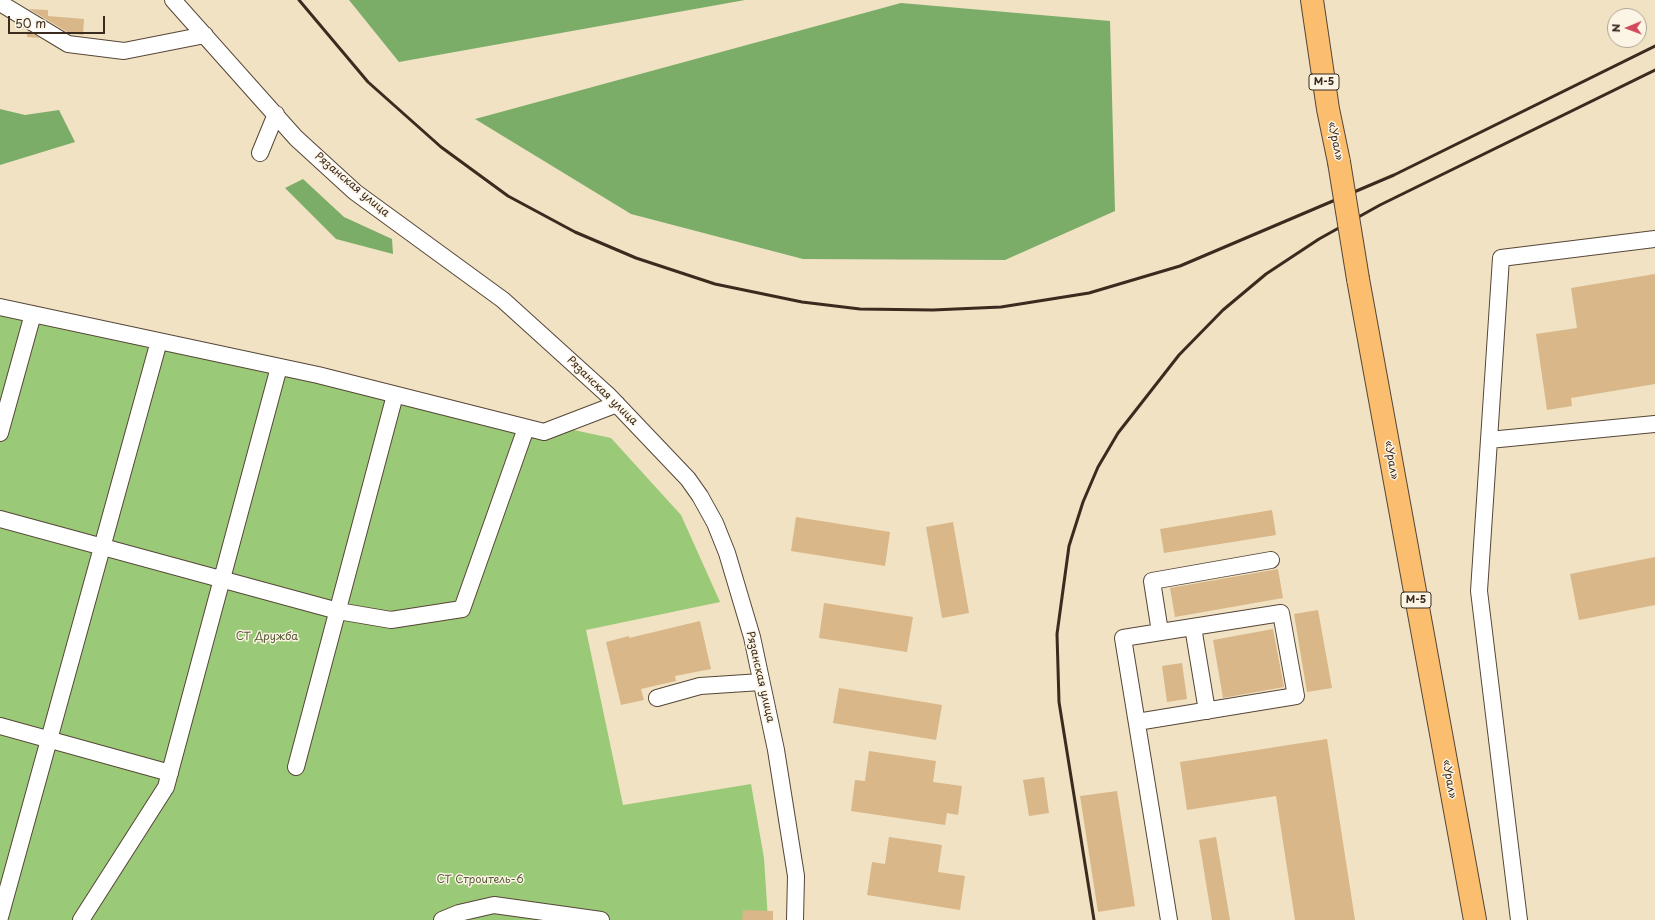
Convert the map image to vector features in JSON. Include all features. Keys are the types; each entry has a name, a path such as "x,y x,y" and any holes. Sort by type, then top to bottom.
{"highway":[{"name":"«Урал»","path":"1312,0 1328,109 1339,162 1358,279 1475,920"}],"street":[{"name":"Рязанская улица","path":"173,0 296,138 356,192 503,300 617,404 688,479 715,523 727,553 752,637 776,750 796,876 795,920"},
{"path":"0,3 68,44 124,51 204,35"},
{"path":"260,153 276,114"},
{"path":"1519,920 1479,591 1501,258 1655,239"},
{"path":"0,307 279,367 395,394 544,432 617,404"},
{"path":"0,433 33,314"},
{"path":"0,917 159,341"},
{"path":"81,920 166,787 279,367"},
{"path":"296,767 395,394"},
{"path":"1489,440 1655,424"},
{"path":"0,519 222,578 338,611 391,620 462,610 526,428"},
{"path":"1160,632 1152,581 1271,560"},
{"path":"1137,722 1296,696 1281,613 1123,638 1169,920"},
{"path":"1193,627 1207,711"},
{"path":"657,698 700,686 761,682"},
{"path":"0,726 49,738 170,772"},
{"path":"442,920 459,913 494,905 601,920"}],"green space":[{"path":"349,0 745,0 399,62"},
{"path":"901,3 1110,21 1115,211 1005,260 803,259 631,214 475,119"},
{"path":"0,109 25,115 59,110 75,142 0,165"},
{"path":"303,179 344,217 392,239 393,254 336,239 285,188"},
{"name":"СТ Дружба","path":"0,307 611,438 681,515 720,602 586,630 623,805 751,784 764,858 768,920 0,920"}],"building":[{"path":"29,9 48,10 48,16 84,19 83,35 69,33"},
{"path":"27,31 40,38 27,37"},
{"path":"1655,274 1655,384 1571,398 1572,406 1547,410 1536,334 1577,328 1571,288"},
{"path":"1272,510 1276,535 1164,553 1160,529"},
{"path":"796,517 890,532 885,566 791,551"},
{"path":"953,522 969,613 942,618 926,527"},
{"path":"1655,557 1655,605 1579,620 1570,574"},
{"path":"1278,569 1283,598 1175,617 1170,588"},
{"path":"824,603 913,617 907,652 819,638"},
{"path":"1318,610 1332,688 1307,692 1294,614"},
{"path":"700,621 711,669 675,676 676,681 641,689 644,700 621,705 606,642"},
{"path":"1273,629 1284,687 1223,698 1213,640"},
{"path":"1182,663 1187,699 1167,702 1162,666"},
{"path":"839,688 942,705 936,740 833,723"},
{"path":"1327,739 1355,920 1295,920 1276,796 1187,810 1180,762"},
{"path":"869,751 936,761 933,782 962,786 958,815 947,813 945,825 851,811 855,780 865,781"},
{"path":"1044,777 1049,813 1029,816 1023,780"},
{"path":"1117,791 1135,906 1098,912 1080,796"},
{"path":"889,837 942,845 938,872 965,876 960,910 867,895 872,862 885,864"},
{"path":"1216,837 1230,920 1212,920 1199,840"},
{"path":"743,910 773,911 773,920 742,920"}],"railway":[{"path":"299,0 368,82 441,147 508,196 575,232 636,258 715,284 802,302 860,309 933,310 1001,307 1089,293 1180,266 1394,175 1655,46"},
{"path":"1094,920 1059,702 1057,634 1069,546 1083,502 1098,467 1118,433 1179,355 1223,310 1266,274 1319,239 1380,205 1655,70"}],"park label":[{"name":"СТ Строитель-6","path":"480,880"}]}
